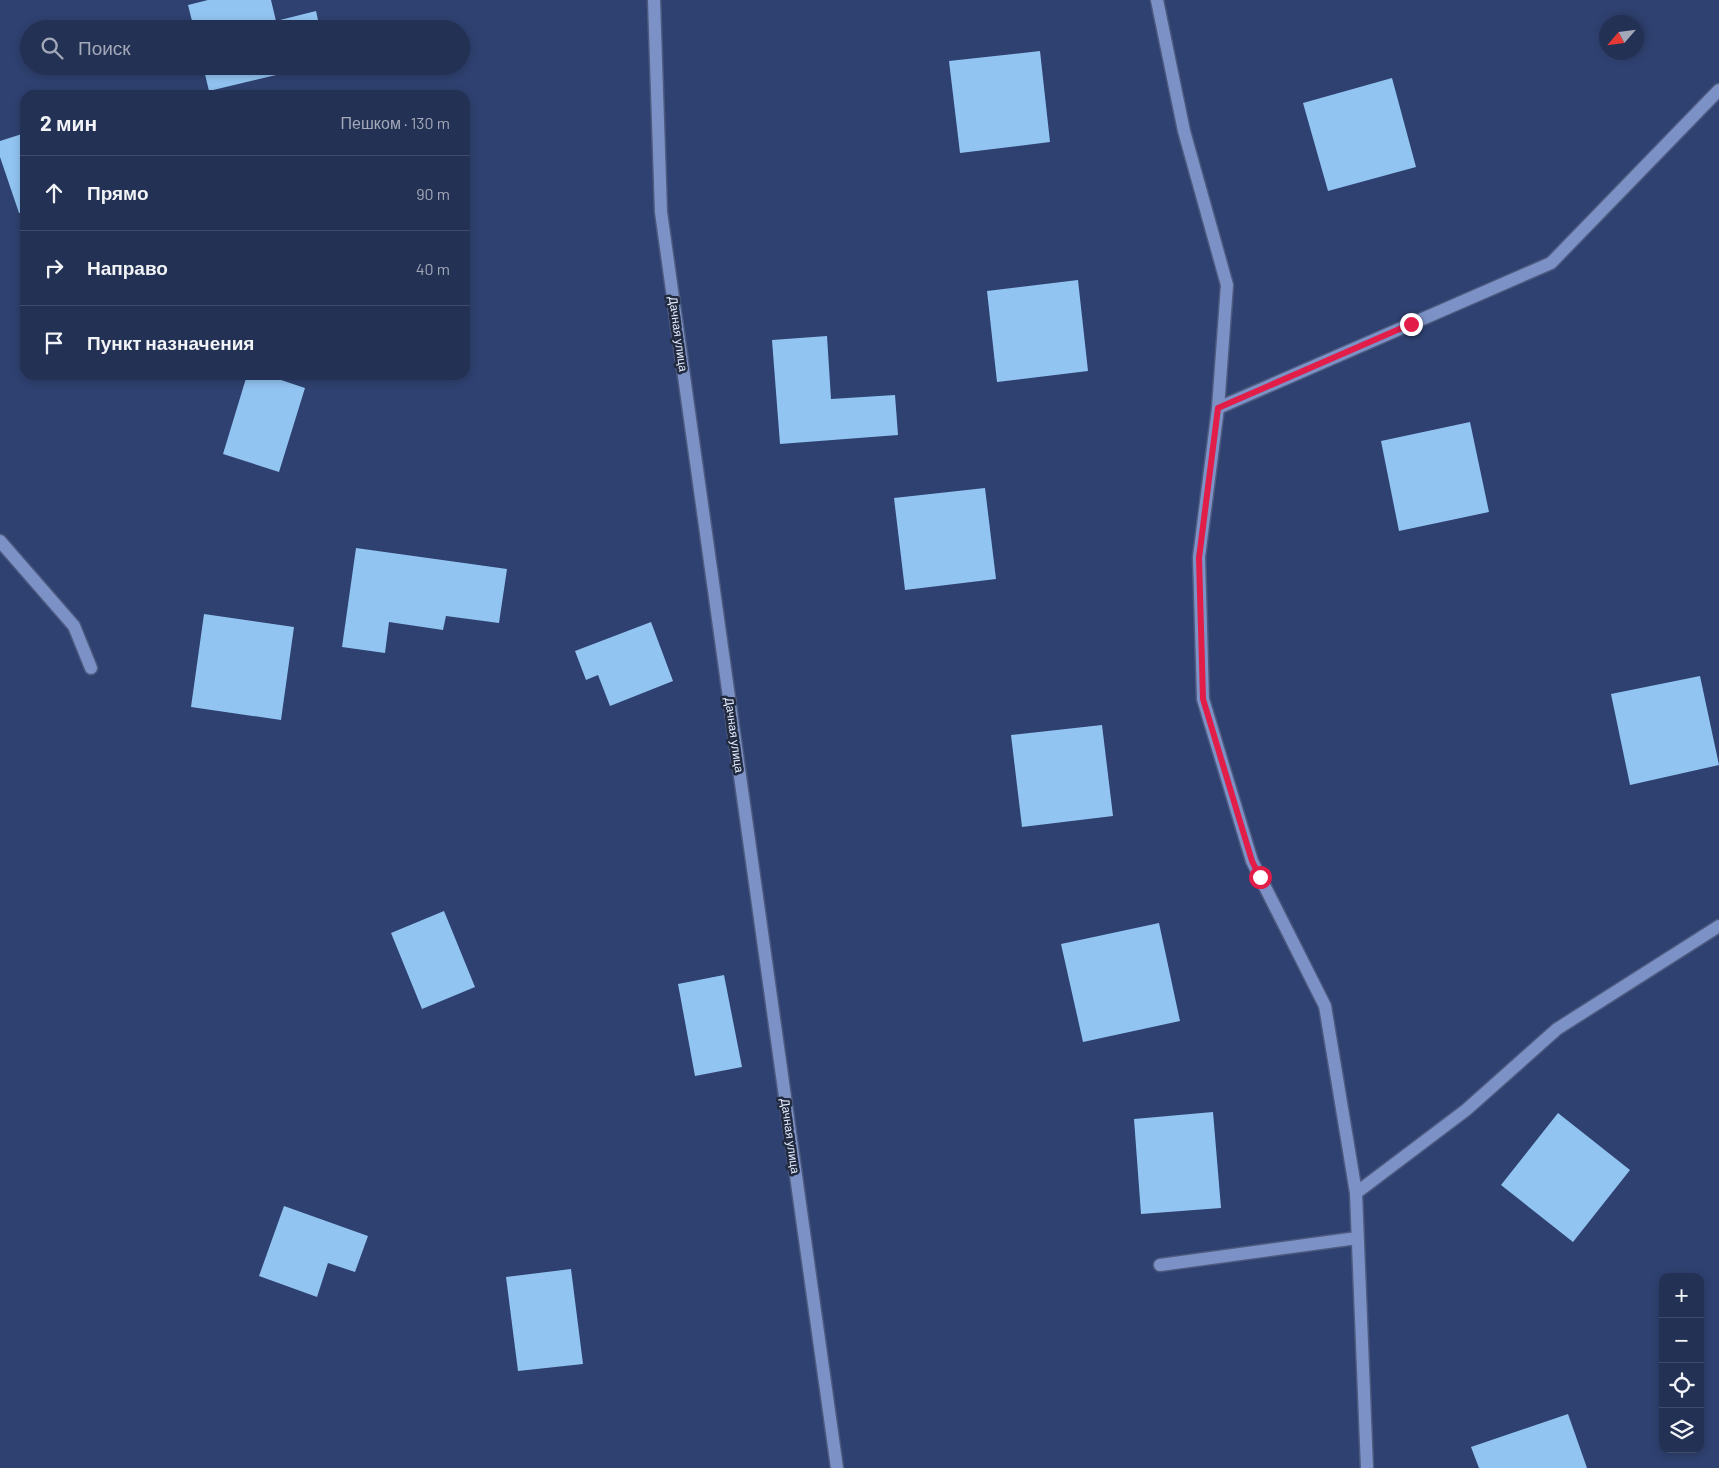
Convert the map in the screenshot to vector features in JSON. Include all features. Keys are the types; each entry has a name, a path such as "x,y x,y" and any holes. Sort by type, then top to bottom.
{"street":[{"name":"Дачная улица","path":"654,0 661,212 837,1468"},
{"path":"1157,0 1184,131 1227,285 1218,408 1199,558 1203,699 1252,861 1325,1006 1356,1193 1367,1468"},
{"path":"1218,408 1551,264 1719,90"},
{"path":"0,541 74,626 91,668"},
{"path":"1356,1193 1466,1110 1557,1029 1719,926"},
{"path":"1160,1265 1357,1238"}],"building":[{"path":"208,0 271,0 276,20 192,20 188,5"},
{"path":"316,11 318,20 280,20"},
{"path":"1040,51 1050,142 960,153 949,61"},
{"path":"205,75 276,75 213,90 209,90"},
{"path":"1392,78 1416,167 1328,191 1303,103"},
{"path":"20,135 19,213 0,157 0,141"},
{"path":"1078,280 1088,371 997,382 987,291"},
{"path":"827,336 831,399 895,395 898,435 780,444 772,340"},
{"path":"245,380 281,380 305,388 279,472 223,454"},
{"path":"1470,422 1489,512 1399,531 1381,441"},
{"path":"985,488 996,579 905,590 894,498"},
{"path":"356,548 507,569 499,623 446,616 443,630 389,622 385,653 342,647"},
{"path":"204,614 294,627 281,720 191,707"},
{"path":"651,622 673,681 610,706 598,675 586,680 575,651"},
{"path":"1700,676 1719,765 1630,785 1611,694"},
{"path":"1102,725 1113,816 1022,827 1011,735"},
{"path":"444,911 475,987 422,1009 391,933"},
{"path":"1159,923 1180,1021 1083,1042 1061,944"},
{"path":"724,975 742,1067 695,1076 678,984"},
{"path":"1213,1112 1221,1208 1141,1214 1134,1119"},
{"path":"1558,1113 1630,1170 1573,1242 1501,1185"},
{"path":"284,1206 368,1236 355,1272 328,1263 317,1297 259,1276"},
{"path":"571,1269 583,1364 518,1371 506,1277"},
{"path":"1568,1414 1587,1468 1479,1468 1471,1447"}],"route":[{"path":"1260,877 1252,861 1203,699 1199,558 1218,408 1411,324"}]}
